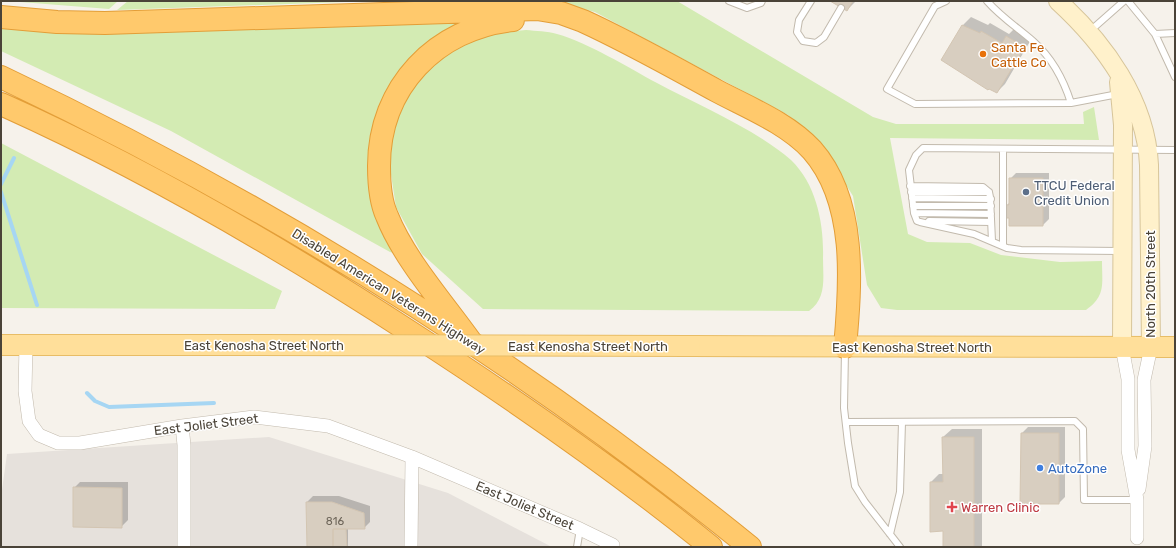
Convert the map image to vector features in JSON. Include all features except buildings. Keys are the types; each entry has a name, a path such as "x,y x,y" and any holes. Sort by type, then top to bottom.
{"highway":[{"path":"1,17 57,22 113,23 537,9 561,13 583,21 777,123 811,149 831,179 844,211 848,255 848,314 845,347"},
{"path":"471,342 394,234 386,215 381,195 379,176 380,146 385,122 394,99 411,73 427,56 447,42 469,30 502,21 524,19 554,22 593,36 784,140 805,159 826,194 833,211 838,247 836,314 845,347"},
{"name":"Disabled American Veterans Highway","path":"1,77 72,111 180,167 261,212 381,283 471,342 624,448 750,547"},
{"name":"Disabled American Veterans Highway","path":"2,105 150,178 342,288 532,413 599,461 711,547"}],"main road":[{"name":"East Kenosha Street North","path":"1,344 1175,347"}],"street":[{"name":"North 20th Street","path":"1058,1 1089,32 1103,49 1118,73 1137,110 1144,129 1148,150 1151,347 1144,380 1145,446 1137,500 1137,538"},
{"name":"North 20th Street","path":"1118,73 1123,125 1122,347 1128,379 1128,450 1137,500"},
{"name":"East Joliet Street","path":"26,345 26,408 29,421 39,435 58,444 80,443 254,416 328,426 412,457 580,528 613,545"},
{"path":"182,426 184,445 184,547"},
{"path":"411,547 412,457"}],"lane":[{"path":"729,1 747,8 761,3 762,1"},
{"path":"811,1 799,20 797,32 803,41 816,43 824,37 841,8"},
{"path":"946,1 935,6 887,89 915,104 1071,103 1120,94"},
{"path":"987,1 1010,24 1035,43 1055,68 1065,84 1071,103"},
{"path":"1089,32 1124,1"},
{"path":"1128,1 1155,34 1175,77"},
{"path":"1155,34 1175,33"},
{"path":"917,221 914,213 911,192 910,167 920,149 1175,150"},
{"path":"1003,149 1003,246"},
{"path":"911,192 980,186 989,192 991,203 992,241"},
{"path":"911,192 991,203"},
{"path":"913,206 991,203"},
{"path":"914,213 991,214"},
{"path":"917,221 974,234 1003,246 1021,250 1123,251"},
{"path":"917,221 991,222"},
{"path":"845,347 844,408 855,486 900,547"},
{"path":"846,422 1075,421 1083,429 1084,500 1137,500"},
{"path":"890,534 900,492 902,422"},
{"path":"577,547 580,528"}],"shaded area":[{"path":"269,437 448,493 552,547 1,547 1,497 7,454"}],"green space":[{"path":"8,1 118,1 109,9"},
{"path":"128,1 372,1 117,10"},
{"path":"549,1 677,1 873,117 896,124 1084,124 1083,112 1094,107 1099,140 890,138 908,234 927,242 970,243 1001,255 1060,262 1102,261 1102,289 1097,300 1086,310 897,310 881,308 867,285 853,196 823,148 788,115 595,12"},
{"path":"467,21 389,93 373,126 369,156 397,254 390,252 171,131 1,51 1,22"},
{"path":"526,30 557,34 595,49 657,83 727,118 761,138 791,160 800,170 813,193 820,219 823,245 823,287 819,300 815,306 809,311 483,309 422,254 396,207 388,155 400,109 414,81 447,54 484,34"},
{"path":"1,143 282,291 275,309 1,308"}],"waterway":[{"path":"1,184 14,158"},
{"path":"1,192 37,305"},
{"path":"87,393 95,401 109,407 214,403"}],"place":[{"name":"Santa Fe Cattle Co","path":"983,54"},
{"name":"TTCU Federal Credit Union","path":"1026,192"},
{"name":"AutoZone","path":"1040,468"},
{"name":"Warren Clinic","path":"952,507"}]}
